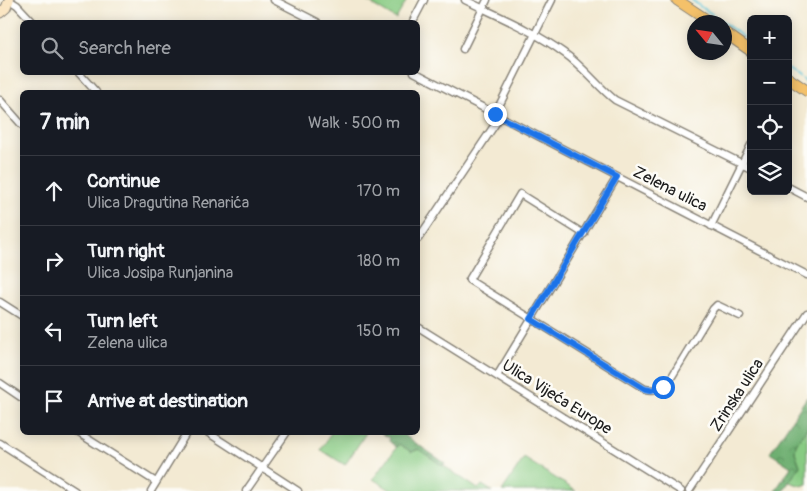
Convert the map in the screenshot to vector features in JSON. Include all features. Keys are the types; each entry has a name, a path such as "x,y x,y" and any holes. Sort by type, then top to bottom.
{"main road":[{"path":"0,13 6,8 9,0"},
{"path":"677,0 700,15"},
{"path":"732,38 747,48"},
{"path":"792,82 807,91"}],"street":[{"path":"9,0 17,5 31,20"},
{"path":"274,0 313,20"},
{"path":"414,20 424,0"},
{"path":"465,0 535,34 566,53 599,87 616,100 747,166"},
{"path":"463,49 487,0"},
{"path":"420,237 498,115 552,0"},
{"path":"81,75 94,90"},
{"name":"Zelena ulica","path":"420,75 807,275"},
{"path":"0,100 20,124"},
{"path":"711,226 749,150"},
{"path":"497,376 617,177"},
{"path":"792,189 807,197"},
{"path":"584,234 520,194 469,280 645,389 651,390 658,389 668,383 712,309 717,305 722,306 740,316"},
{"path":"0,302 20,315"},
{"name":"Zrinska ulica","path":"690,491 807,313"},
{"name":"Ulica Vijeća Europe","path":"420,328 681,491"},
{"path":"0,383 20,397"},
{"path":"83,435 156,482"},
{"path":"151,491 186,435"},
{"path":"212,435 298,491"},
{"path":"246,491 285,435"},
{"path":"0,443 75,491"}],"green space":[{"path":"365,0 407,0 396,19"},
{"path":"807,397 807,428 796,444 795,452 800,466 783,491 775,491 791,467 770,453"},
{"path":"807,428 807,484 802,486 789,482 800,466 795,452 796,444"},
{"path":"330,435 365,435 345,465 321,450"},
{"path":"385,435 404,435 445,463 443,466 418,449 412,452 399,444 396,447 389,441 390,438"},
{"path":"399,444 412,452 419,449 478,489 482,485 492,491 392,491 373,479"},
{"path":"524,458 576,491 502,491"}],"waterway":[{"path":"692,0 701,7"},
{"path":"703,8 712,14"},
{"path":"734,30 743,37"},
{"path":"796,74 800,77"},
{"path":"803,79 807,82"}],"route":[{"path":"495,114 617,177 531,319 645,389 651,390 663,387"}]}
